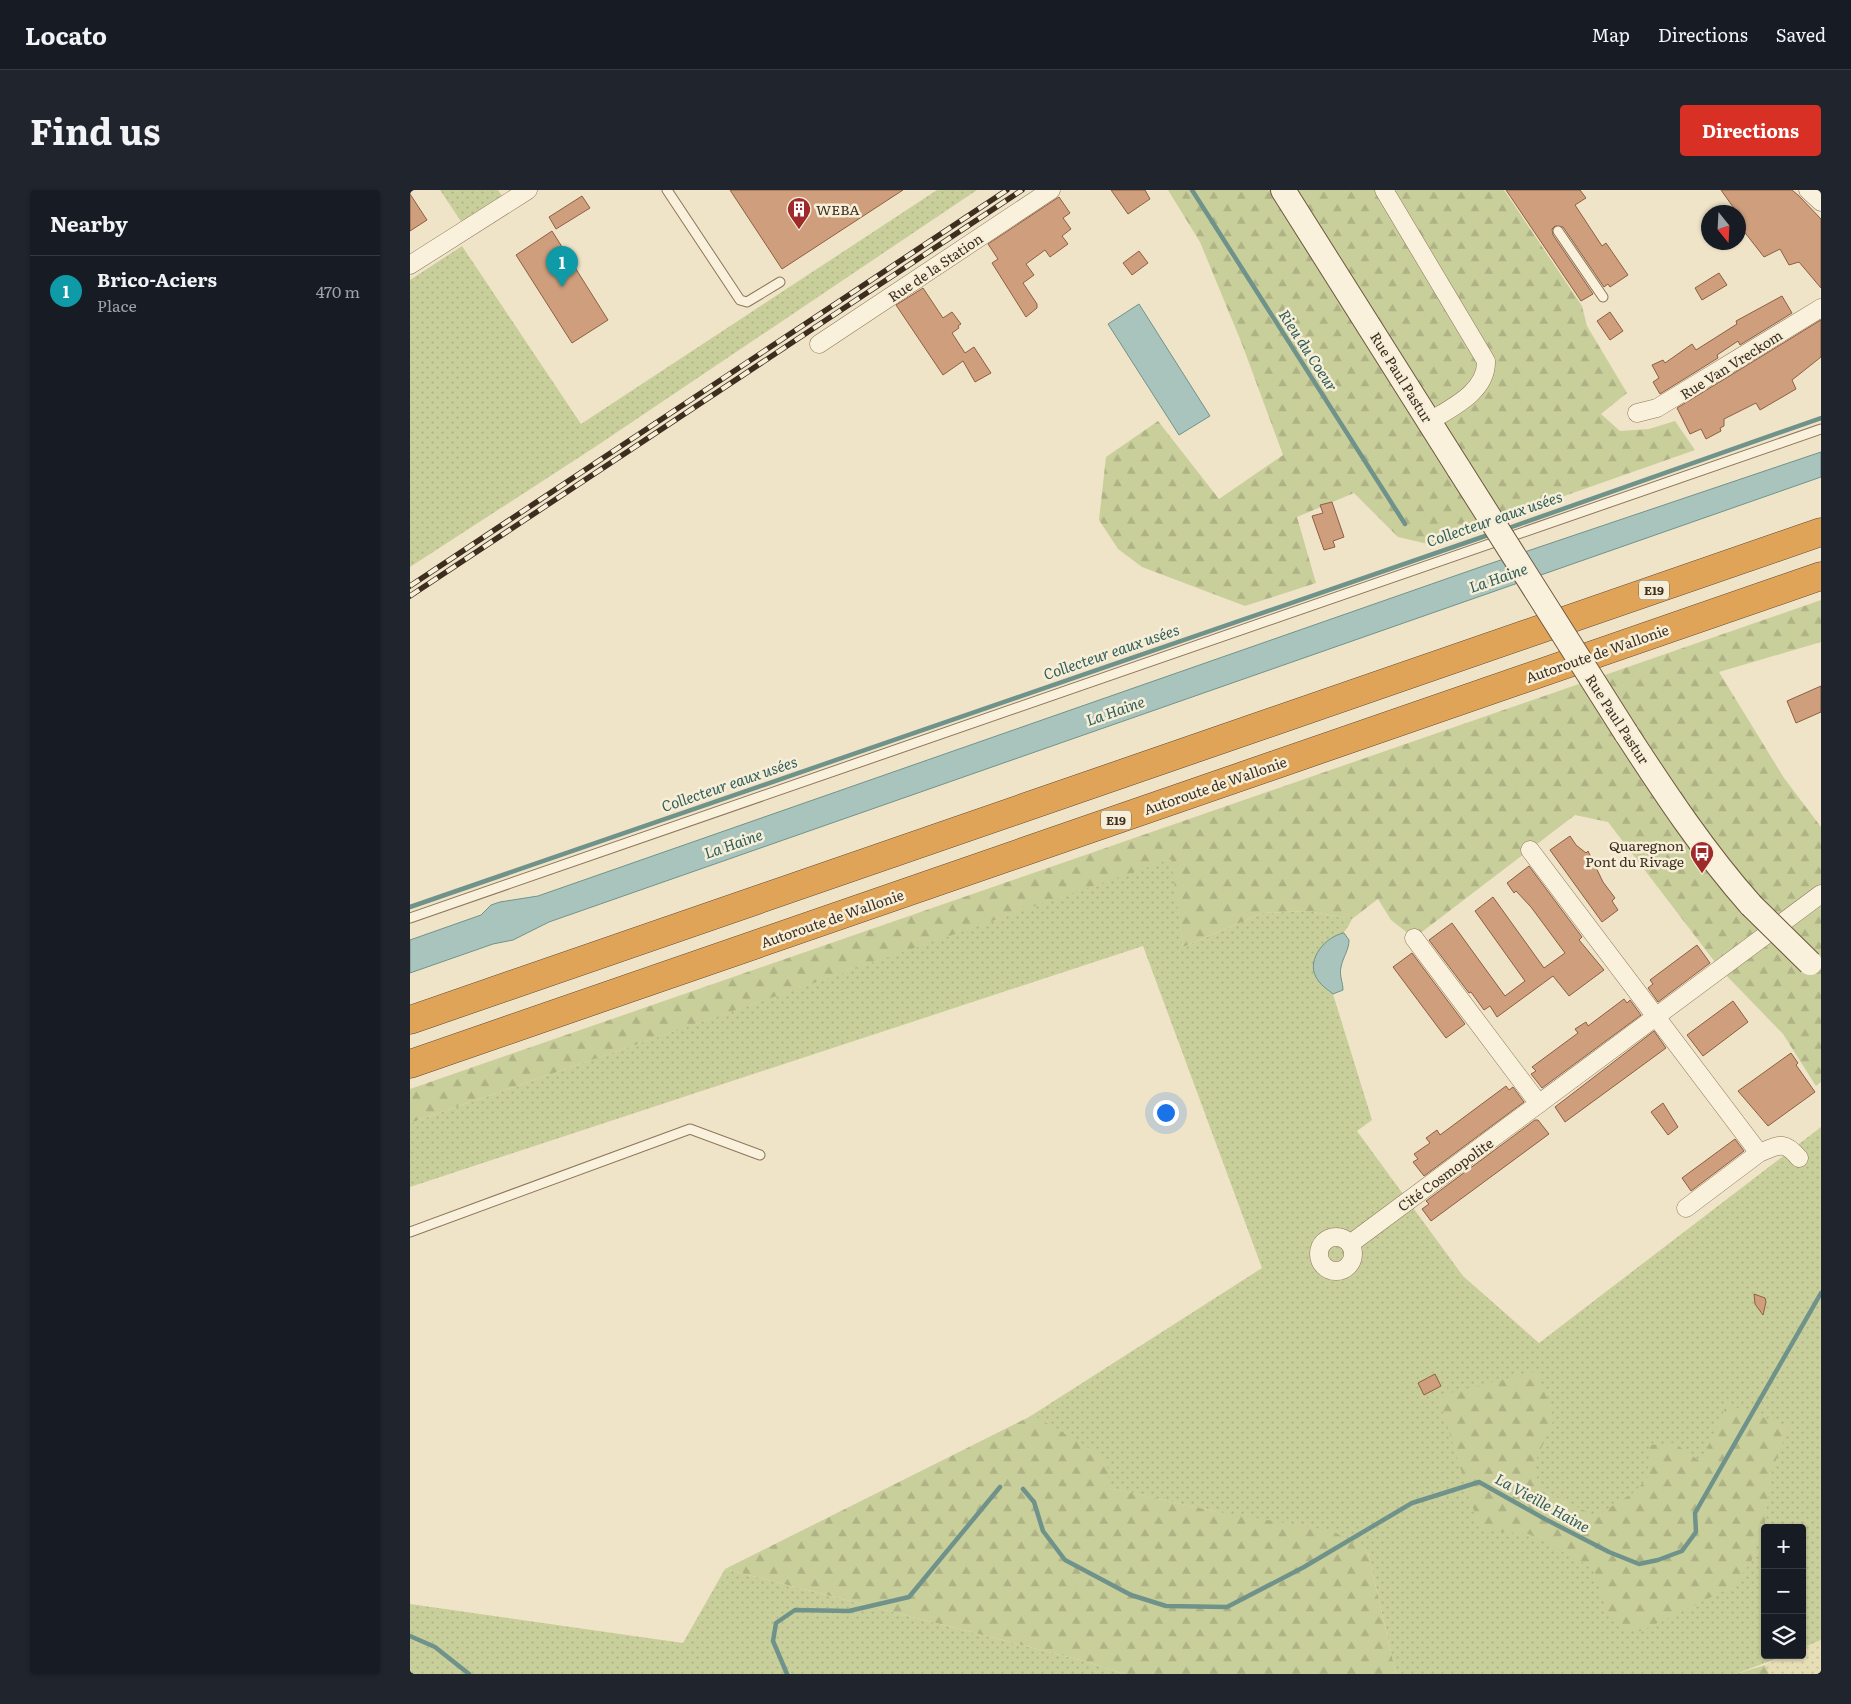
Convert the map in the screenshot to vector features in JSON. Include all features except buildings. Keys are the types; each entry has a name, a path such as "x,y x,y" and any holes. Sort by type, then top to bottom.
{"highway":[{"name":"E19","path":"410,1020 1821,532"},
{"name":"Autoroute de Wallonie","path":"410,1064 1821,576"}],"main road":[{"name":"Rue Paul Pastur","path":"1283,190 1626,733 1695,836 1721,872 1751,905 1816,968"}],"street":[{"path":"410,265 528,190"},
{"name":"Rue de la Station","path":"819,344 1051,190"},
{"path":"1384,190 1486,361 1486,370 1482,381 1463,400 1430,421"},
{"path":"1808,190 1821,202"},
{"name":"Rue Van Vreckom","path":"1637,413 1657,408 1821,308"},
{"path":"1530,850 1759,1153"},
{"name":"Cité Cosmopolite","path":"1350,1244 1821,894"},
{"path":"1414,938 1539,1104"},
{"path":"1686,1208 1759,1153 1783,1145 1790,1148 1799,1158"}],"lane":[{"path":"667,190 740,300 747,302 780,282"},
{"path":"1558,232 1603,297"},
{"path":"410,918 1821,429"},
{"path":"410,1232 690,1129 760,1155"}],"shaded area":[{"path":"1821,1640 1821,1674 1769,1674 1765,1665 1778,1659 1806,1659 1806,1646"}],"green space":[{"path":"440,190 498,190 503,197 462,223"},
{"path":"937,190 977,190 595,447 410,567 410,280 462,246 581,424"},
{"path":"1168,190 1504,190 1582,306 1587,326 1627,393 1601,414 1620,431 1649,429 1675,421 1695,450 1428,544 1398,537 1354,493 1297,517 1316,583 1245,606 1142,567 1118,549 1099,520 1106,457 1158,421 1219,499 1283,455 1242,344 1200,242"},
{"path":"1821,600 1821,642 1719,672 1784,778 1821,827 1821,1082 1816,1086 1783,1034 1721,970 1608,822 1575,815 1414,938 1391,920 1378,899 1352,919 1307,911 1263,913 1183,947 1171,859 410,1123 410,1089"},
{"path":"1172,858 1183,947 1263,913 1307,911 1352,919 1344,932 1332,939 1324,948 1319,955 1315,968 1316,975 1320,981 1333,994 1372,1120 1357,1131 1463,1276 1539,1343 1821,1127 1821,1640 1806,1646 1806,1524 1761,1524 1761,1659 1775,1659 1736,1674 1396,1674 1368,1553 1213,1511 1108,1488 1029,1417 1262,1268 1143,946 410,1187 410,1123"},
{"path":"1537,1371 1554,1419 1534,1465 1540,1490 1596,1516 1633,1493 1647,1479 1650,1445 1674,1443 1701,1462 1727,1404 1789,1427 1772,1470 1765,1523 1761,1524 1761,1534 1751,1562 1734,1586 1641,1631 1625,1630 1609,1617 1593,1568 1529,1534 1480,1530 1438,1396"},
{"path":"1033,1415 1107,1459 1109,1488 1213,1511 1333,1531 1368,1553 1396,1674 1124,1674 1084,1661 725,1569"},
{"path":"725,1569 1084,1661 1124,1674 410,1674 410,1604 683,1643"},
{"path":"1765,1665 1769,1674 1736,1674"}],"water":[{"path":"1139,304 1210,416 1179,435 1108,324"},
{"name":"La Haine","path":"1821,452 1821,477 549,922 513,940 493,944 410,973 410,940 481,915 491,905 538,896 1486,565"},
{"path":"1344,933 1349,940 1341,970 1343,990 1333,994 1316,977 1314,963 1319,949 1325,943"}],"waterway":[{"name":"Rieu du Coeur","path":"1192,190 1405,524"},
{"name":"Collecteur eaux usées","path":"1506,529 1821,418"},
{"name":"Collecteur eaux usées","path":"410,907 1491,534"},
{"name":"La Vieille Haine","path":"1023,1489 1034,1502 1043,1531 1065,1560 1131,1595 1166,1606 1227,1607 1304,1567 1412,1503 1479,1482 1609,1552 1639,1564 1658,1560 1682,1551 1696,1532 1695,1513 1821,1293"},
{"path":"787,1674 773,1641 776,1623 795,1610 849,1611 909,1597 1000,1487"},
{"path":"410,1636 435,1647 469,1674"}],"railway":[{"path":"410,586 1007,190"},
{"path":"410,596 1022,190"}],"place":[{"name":"WEBA","path":"799,230"},
{"name":"Brico-Aciers","path":"562,287"},
{"name":"Quaregnon Pont du Rivage","path":"1702,874"}]}
